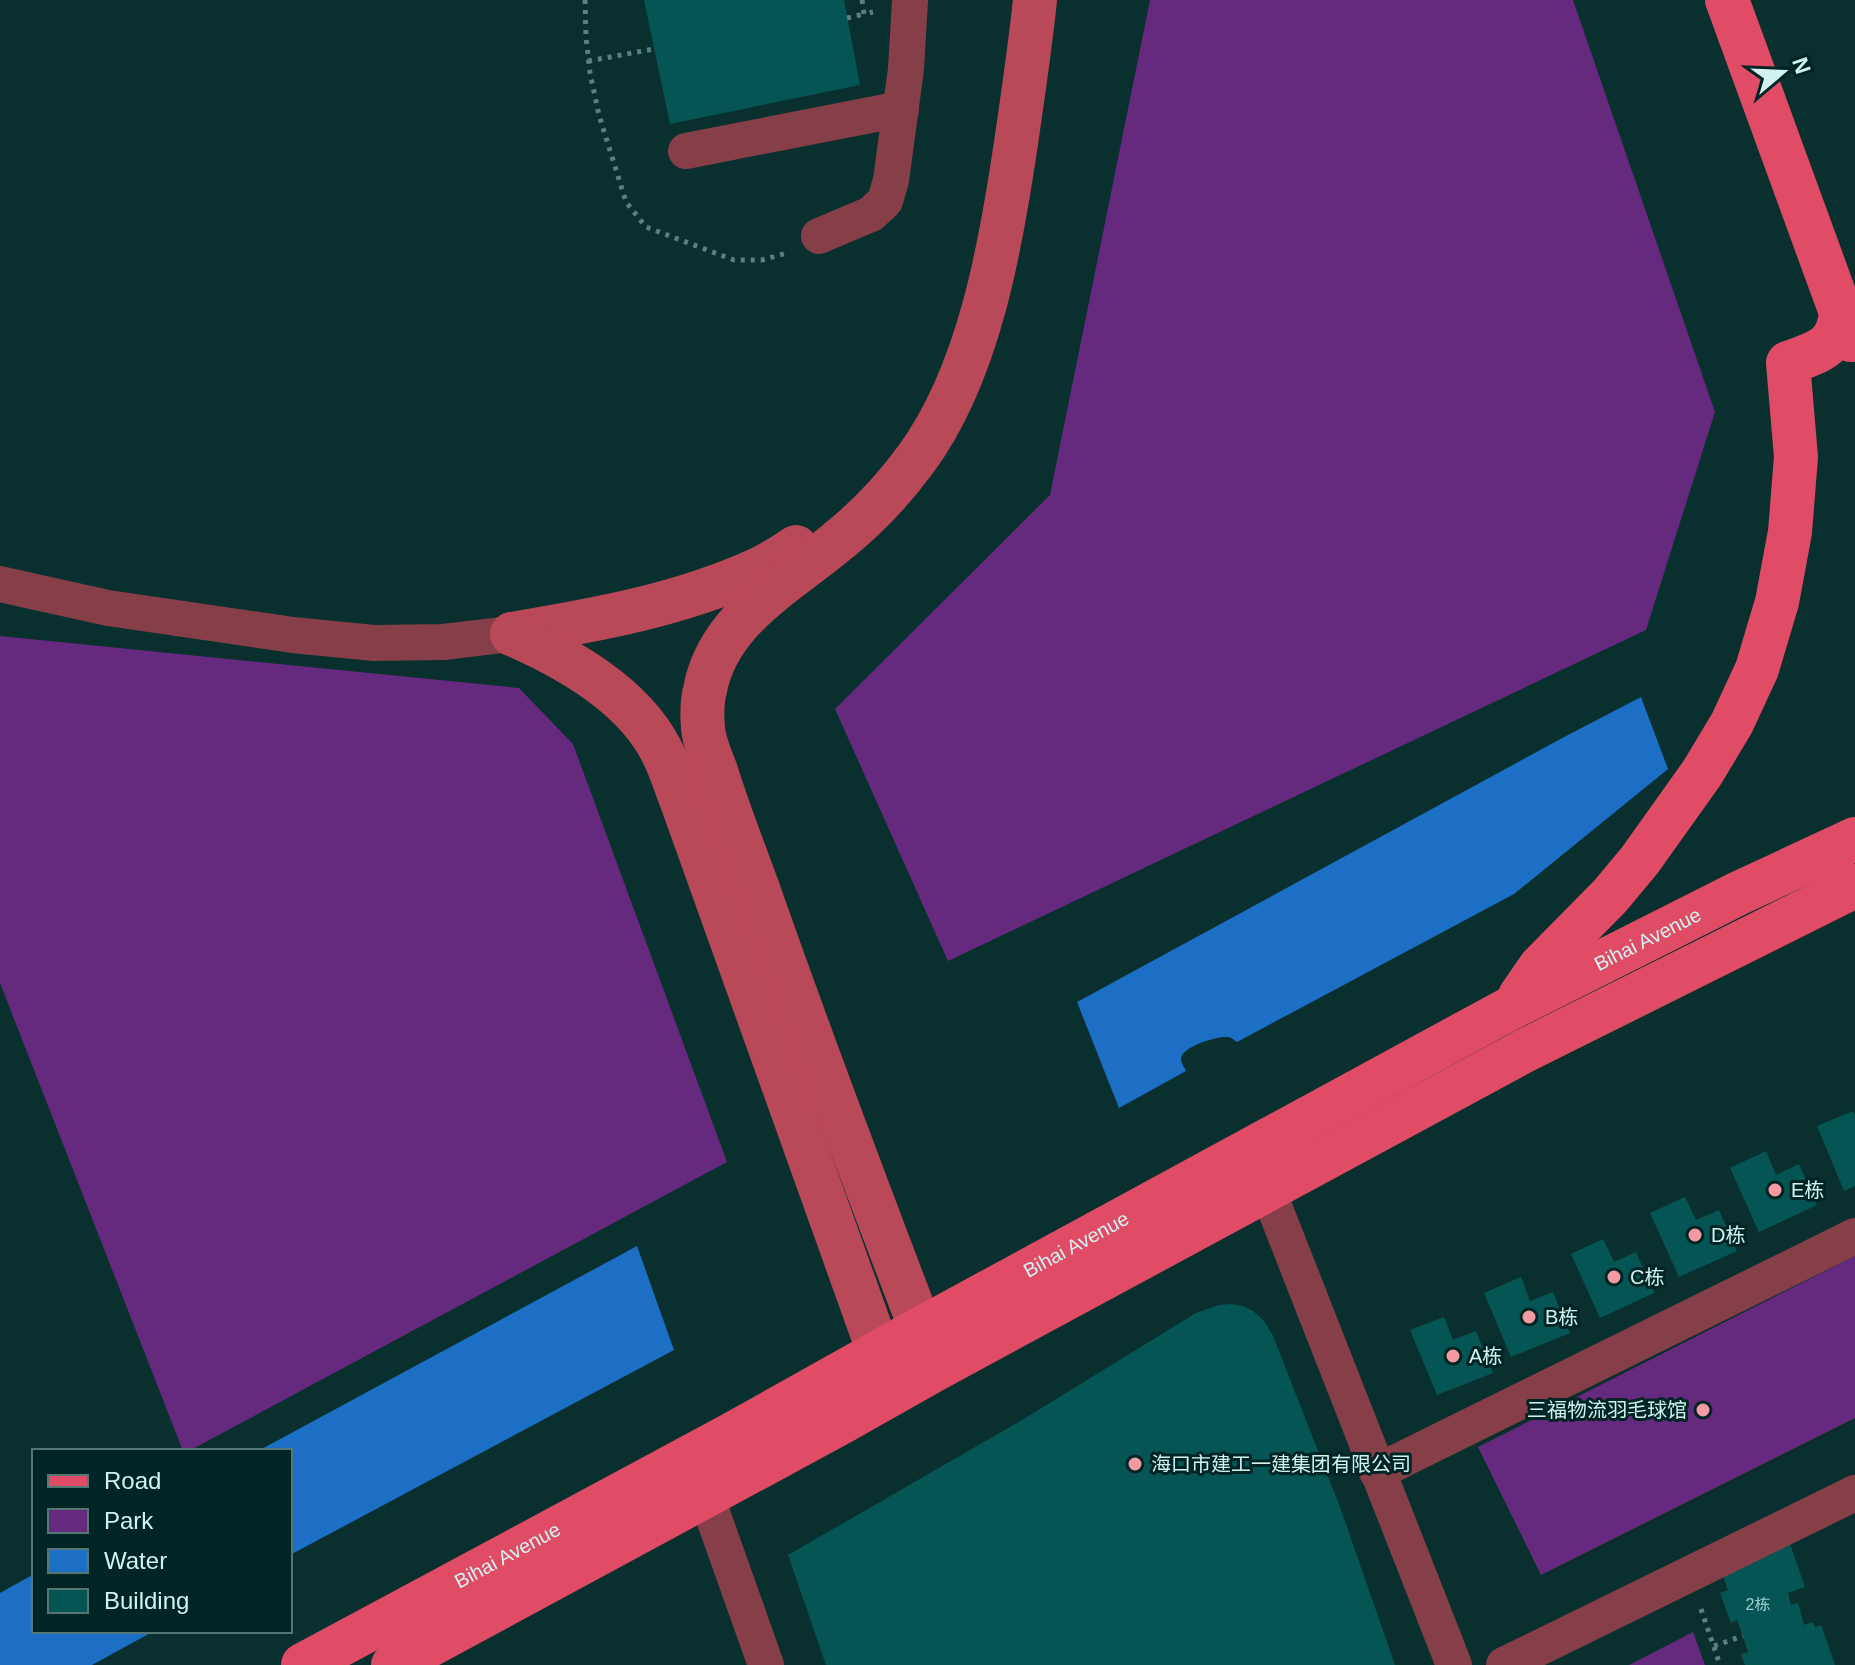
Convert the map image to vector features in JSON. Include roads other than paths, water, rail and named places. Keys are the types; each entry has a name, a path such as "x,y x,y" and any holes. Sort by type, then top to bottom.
{"main road":[{"path":"1727,0 1848,331"},
{"path":"1511,1009 1540,967 1610,896 1640,860 1702,773 1732,723 1757,669 1777,602 1790,532 1796,457 1788,363 1815,353 1831,342 1840,326 1848,331"},
{"name":"Bihai Avenue","path":"393,1665 893,1393 928,1349 1511,1009 1739,893 1855,839"},
{"name":"Bihai Avenue","path":"303,1665 879,1352 928,1349 1268,1191 1524,1051 1855,886"}],"street":[{"path":"819,236 871,214 885,201 891,180 906,69 910,0"},
{"path":"0,584 108,608 293,635 374,643 443,642 604,618 674,601 761,568 798,546 841,511 883,467 928,394 951,349 970,288 988,209 1015,0"},
{"path":"928,1349 828,1087 729,811 703,731 704,691 713,662 741,619 839,541 883,500 918,456 947,407 989,290 1003,224 1035,0"},
{"path":"686,151 901,109"},
{"path":"512,634 573,664 605,688 643,723 661,749 893,1393"},
{"path":"1268,1191 1454,1665"},
{"path":"1377,1472 1855,1236"},
{"path":"1504,1665 1855,1493"},
{"path":"706,1496 766,1665"}],"water":[{"path":"1641,697 1668,769 1514,894 1237,1042 1220,1037 1186,1050 1181,1059 1186,1071 1119,1108 1077,1002"},
{"path":"637,1246 674,1350 292,1554 292,1449 262,1449"},
{"path":"32,1575 32,1633 150,1633 92,1665 0,1665 0,1593"}],"place":[{"name":"E栋","path":"1775,1190"},
{"name":"D栋","path":"1695,1235"},
{"name":"C栋","path":"1614,1277"},
{"name":"B栋","path":"1529,1317"},
{"name":"A栋","path":"1453,1356"},
{"name":"三福物流羽毛球馆","path":"1703,1410"},
{"name":"海口市建工一建集团有限公司","path":"1135,1464"}]}
